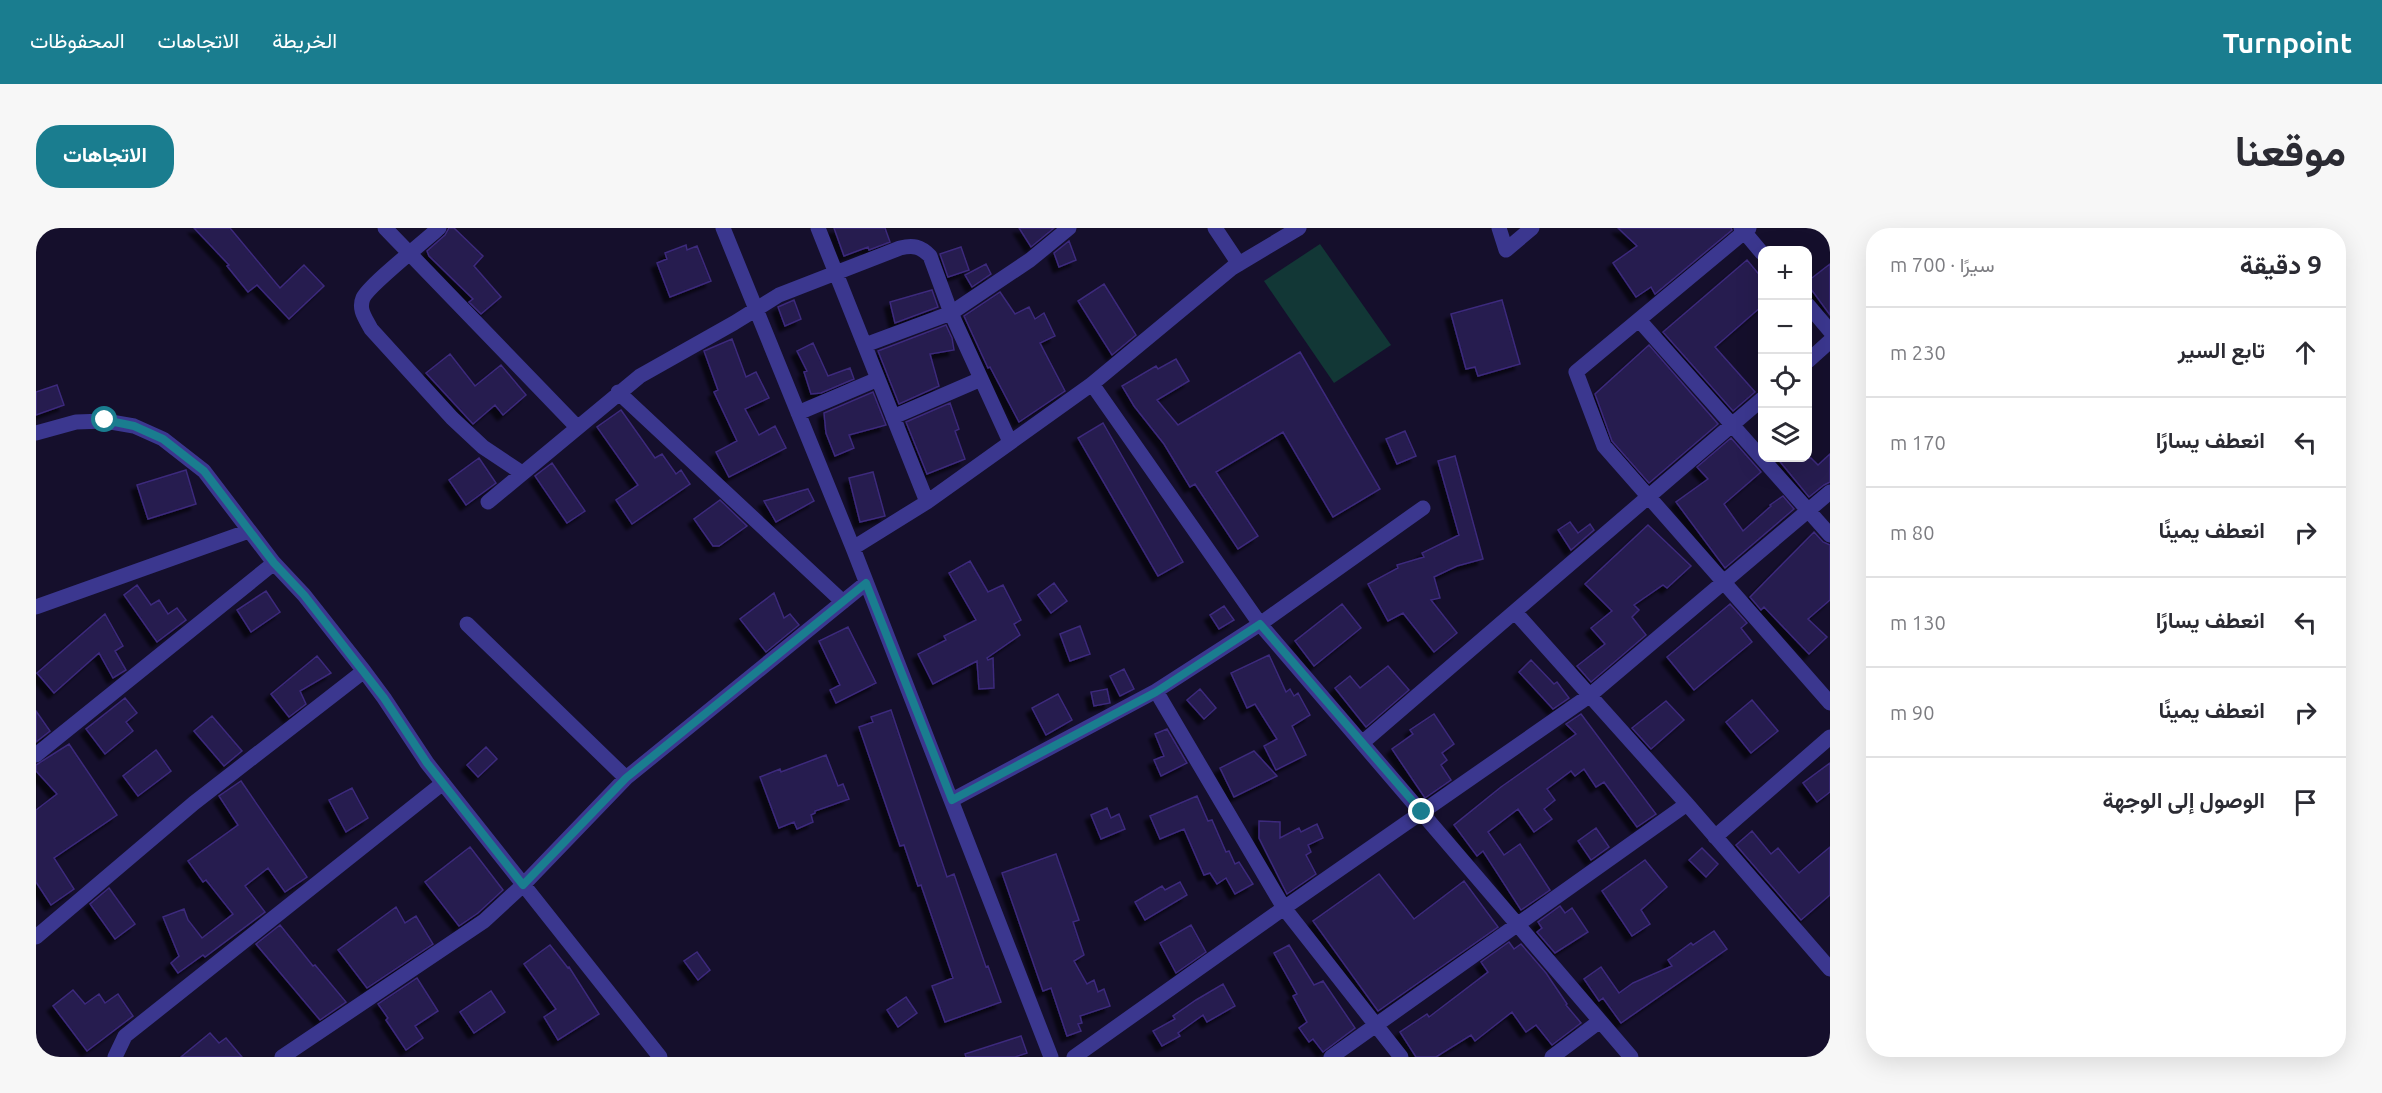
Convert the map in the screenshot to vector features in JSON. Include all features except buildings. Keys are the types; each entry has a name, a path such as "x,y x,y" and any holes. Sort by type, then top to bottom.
{"street":[{"path":"385,228 577,427"},
{"path":"439,228 363,298 362,312 371,329 453,418 483,447 522,473"},
{"path":"723,228 866,583 1052,1057"},
{"path":"818,228 927,502"},
{"path":"865,345 951,313 1030,260 1069,228"},
{"path":"1215,228 1239,264"},
{"path":"852,548 927,502 1092,384 1239,264 1299,228"},
{"path":"1499,228 1506,250 1532,228"},
{"path":"1758,247 1745,229 1576,372 1604,446 1830,703"},
{"path":"488,502 640,376 779,295 900,248 913,246 923,249 930,256 951,313 1010,442"},
{"path":"1812,310 1830,331"},
{"path":"1639,320 1830,535"},
{"path":"1812,357 1830,341"},
{"path":"798,413 878,378"},
{"path":"893,417 981,379"},
{"path":"1092,384 1260,624 1631,1057"},
{"path":"618,392 843,602"},
{"path":"1362,743 1758,403"},
{"path":"36,433 76,422 105,420 134,426 163,439 204,471 274,563 304,595 364,671 427,763 660,1057"},
{"path":"1074,1057 1589,696 1722,581 1830,492"},
{"path":"952,800 1156,692 1260,624 1423,508"},
{"path":"36,608 249,531"},
{"path":"36,755 274,563"},
{"path":"282,1057 484,921 523,885 626,778 866,583"},
{"path":"1515,612 1687,804 1830,969"},
{"path":"467,624 626,778"},
{"path":"36,937 194,803 364,671"},
{"path":"1156,692 1284,908 1401,1057"},
{"path":"1715,837 1830,737"},
{"path":"115,1057 124,1036 443,783"},
{"path":"1331,1057 1687,804"},
{"path":"1552,1057 1600,1021"}],"green space":[{"path":"1320,244 1391,345 1334,383 1264,281"}],"route":[{"path":"105,420 134,426 163,439 204,471 274,563 304,595 384,698 427,763 523,885 626,778 866,583 952,800 1156,692 1260,624 1422,812"}]}
